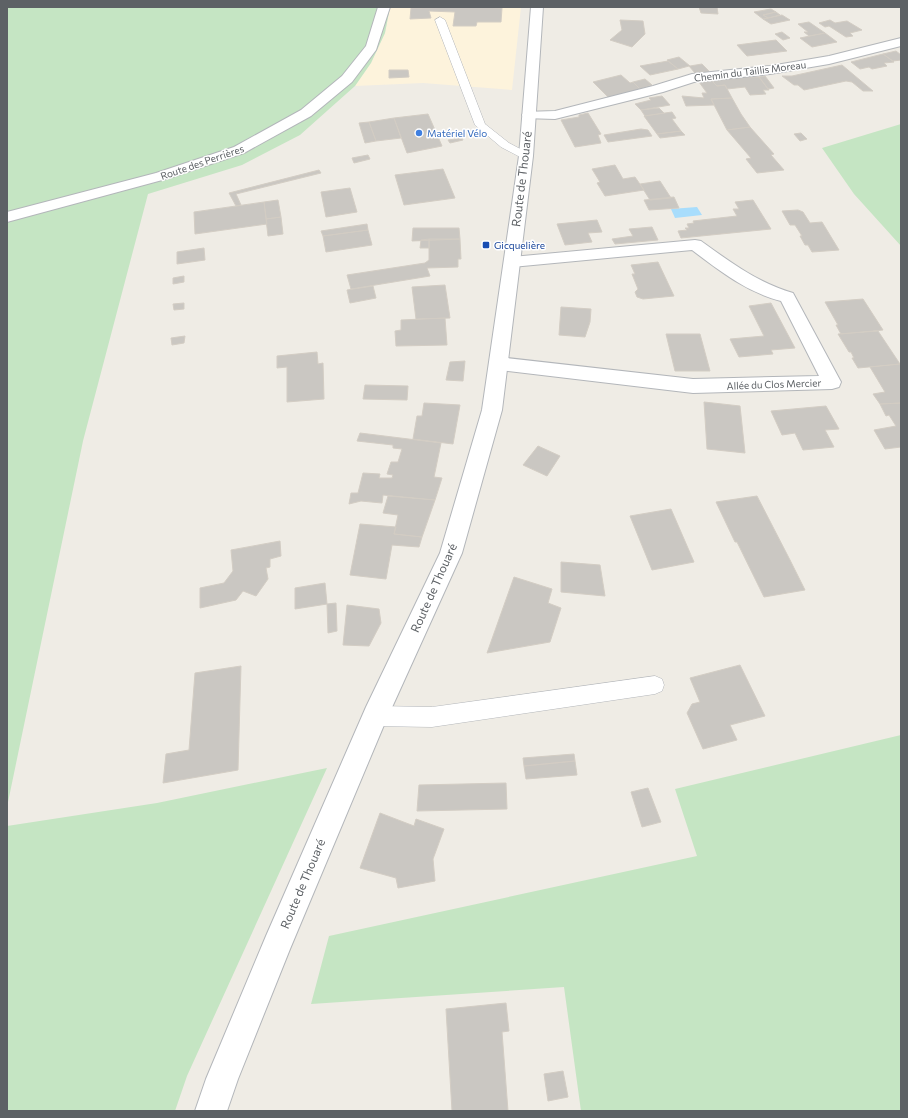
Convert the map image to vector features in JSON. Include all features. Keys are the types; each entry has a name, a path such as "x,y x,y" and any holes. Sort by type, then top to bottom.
{"street":[{"name":"Route des Perrières","path":"7,217 161,176 239,150 306,113 347,79 372,47 384,7"},
{"name":"Route de Thouaré","path":"211,1111 222,1079 276,946 375,716 451,553 492,410 526,156 537,7"},
{"name":"Chemin du Taillis Moreau","path":"529,115 555,115 658,89 692,78 770,70 829,60 901,42"},
{"name":"Allée du Clos Mercier","path":"498,364 693,386 832,382 787,297 750,284 695,245 512,262"}],"lane":[{"path":"440,20 480,125 505,145 526,156"},
{"path":"375,716 432,717 655,685"}],"shaded area":[{"path":"390,7 521,7 512,90 423,83 355,86 371,63 385,33"}],"green space":[{"path":"7,7 390,7 385,33 371,63 355,86 300,135 242,165 148,194 83,441 7,807"},
{"path":"901,124 901,246 854,194 822,148"},
{"path":"901,735 901,1111 581,1111 564,987 311,1004 329,936 697,856 675,789"},
{"path":"327,768 187,1076 175,1111 7,1111 7,826 157,803"}],"water":[{"path":"697,207 702,215 675,218 671,209"}],"building":[{"path":"699,7 717,7 718,14 701,13"},
{"path":"411,8 502,8 501,22 477,22 476,26 453,26 455,12 429,11 431,18 410,19"},
{"path":"771,9 776,12 763,15 768,18 763,19 754,12"},
{"path":"776,12 780,15 768,18 763,15"},
{"path":"782,15 790,20 771,24 763,19"},
{"path":"620,20 643,21 645,34 632,47 610,40 622,30"},
{"path":"830,20 835,23 847,21 862,30 850,33 853,36 846,37 829,26 825,27 819,23"},
{"path":"809,22 825,33 809,36 804,32 808,32 798,24"},
{"path":"782,32 790,38 783,40 775,34"},
{"path":"825,33 837,42 812,47 800,38"},
{"path":"776,40 787,51 747,56 737,45"},
{"path":"896,51 901,55 901,60 893,61 883,54"},
{"path":"883,54 894,62 884,63 887,66 872,69 869,67 860,69 851,62"},
{"path":"679,57 690,66 702,64 709,71 695,73 689,66 678,69 667,60"},
{"path":"668,61 678,69 650,75 640,66"},
{"path":"842,65 873,91 863,91 852,82 846,81 804,90 782,76 792,76"},
{"path":"389,70 408,70 409,77 389,78"},
{"path":"621,75 630,83 633,82 640,89 609,98 593,82"},
{"path":"765,76 774,88 768,89 759,77"},
{"path":"735,77 759,77 769,90 763,90 766,94 750,95 745,87 727,89 725,85 717,86 711,80"},
{"path":"645,79 652,85 640,89 633,82"},
{"path":"711,80 717,86 725,85 732,98 711,99 714,105 686,106 682,96 704,98 702,93 707,93 699,82"},
{"path":"662,96 670,105 641,110 635,104 651,100 649,98"},
{"path":"732,98 750,127 727,130 711,99"},
{"path":"659,108 664,113 645,116 641,110"},
{"path":"672,112 676,118 672,119 681,131 657,134 644,116"},
{"path":"588,113 601,134 598,135 601,143 575,147 561,120 579,117 579,115"},
{"path":"428,114 442,146 407,153 394,118"},
{"path":"394,118 401,138 376,141 369,122"},
{"path":"369,122 376,141 365,143 359,123"},
{"path":"750,127 774,154 771,155 784,170 757,173 746,159 751,158 727,130"},
{"path":"641,129 648,130 652,136 608,142 604,135"},
{"path":"681,131 685,135 660,138 657,134"},
{"path":"801,133 807,139 800,141 794,134"},
{"path":"462,138 463,140 450,143 448,140"},
{"path":"368,155 370,159 354,163 352,158"},
{"path":"615,165 623,179 635,177 644,190 605,196 597,183 600,182 592,169"},
{"path":"443,169 455,198 404,205 395,175"},
{"path":"319,170 321,173 236,194 241,205 236,206 229,193"},
{"path":"660,181 671,198 650,200 640,184"},
{"path":"350,188 357,212 326,217 321,192"},
{"path":"674,197 679,208 649,210 644,200"},
{"path":"278,200 281,217 266,219 264,202"},
{"path":"753,200 771,229 681,238 678,231 687,230 685,228 689,228 687,224 694,223 693,221 737,216 733,209 739,209 735,202"},
{"path":"264,202 267,224 195,234 194,212"},
{"path":"798,210 803,212 810,223 822,222 839,250 812,252 808,245 805,245 800,236 802,236 795,225 790,225 782,211"},
{"path":"281,217 283,234 268,236 266,219"},
{"path":"597,220 602,232 588,233 592,242 565,245 557,224"},
{"path":"367,224 368,230 323,236 321,231"},
{"path":"652,227 658,240 615,244 612,239 633,236 629,229"},
{"path":"413,228 459,228 460,239 412,241"},
{"path":"368,230 372,245 326,252 323,236"},
{"path":"429,239 460,239 461,259 458,259 458,267 427,268 430,276 351,289 347,275 425,263 429,260"},
{"path":"429,239 429,248 420,248 421,240"},
{"path":"204,248 205,260 177,264 177,252"},
{"path":"658,262 674,296 643,299 637,297 635,292 638,289 632,274 635,274 631,265"},
{"path":"184,276 184,282 173,284 173,278"},
{"path":"445,285 450,318 416,319 412,287"},
{"path":"373,286 376,298 350,303 347,290"},
{"path":"863,299 883,330 841,334 836,325 838,325 825,302"},
{"path":"184,303 184,309 174,310 173,304"},
{"path":"771,303 795,348 771,350 773,354 739,357 730,339 764,336 749,306"},
{"path":"561,307 591,309 590,322 585,337 559,335"},
{"path":"445,318 447,345 396,346 395,331 401,330 401,320"},
{"path":"878,331 900,364 858,368 852,358 854,358 851,352 849,352 838,334"},
{"path":"666,334 700,334 710,371 675,371"},
{"path":"185,336 184,343 172,345 171,338"},
{"path":"317,352 318,364 323,363 324,399 287,402 287,367 277,368 277,356"},
{"path":"465,361 463,381 446,380 450,362"},
{"path":"901,364 901,403 880,404 873,394 885,392 870,367"},
{"path":"365,385 408,386 407,400 363,399"},
{"path":"704,402 740,406 745,453 707,449"},
{"path":"424,403 460,405 453,444 413,439 417,416 422,416"},
{"path":"901,403 901,447 885,449 874,430 896,426 889,415 886,416 880,404"},
{"path":"826,406 839,429 825,430 834,447 803,450 795,433 782,435 771,411"},
{"path":"360,433 441,443 434,477 442,478 435,500 383,495 382,503 361,501 349,504 351,493 358,493 363,473 380,474 379,478 392,478 393,475 387,474 391,462 398,462 402,449 393,448 393,445 357,441"},
{"path":"538,446 560,456 547,476 523,465"},
{"path":"388,496 435,500 422,537 394,534 398,515 383,513"},
{"path":"757,496 805,590 764,597 716,502"},
{"path":"671,509 694,562 652,570 630,516"},
{"path":"360,524 396,527 394,534 422,537 419,547 392,545 386,579 350,575"},
{"path":"280,541 281,556 270,559 270,567 266,568 268,579 256,596 243,591 236,600 200,608 200,588 224,583 233,571 231,550"},
{"path":"561,562 600,565 605,596 561,592"},
{"path":"514,577 552,589 548,603 561,608 550,642 487,653"},
{"path":"325,583 327,604 295,609 295,588"},
{"path":"336,603 337,631 328,633 327,604"},
{"path":"347,605 379,609 381,623 369,646 343,645"},
{"path":"740,665 765,716 730,725 737,740 703,749 687,713 692,704 700,702 690,678"},
{"path":"241,666 238,770 163,783 166,754 189,750 195,673"},
{"path":"574,754 575,761 524,766 523,758"},
{"path":"575,761 577,775 526,779 524,766"},
{"path":"506,783 507,809 417,811 419,785"},
{"path":"648,788 661,822 642,827 631,792"},
{"path":"380,813 414,826 416,819 444,829 433,859 435,881 398,888 396,878 360,868"},
{"path":"506,1003 509,1031 502,1032 508,1111 452,1111 446,1009"},
{"path":"563,1071 568,1097 548,1101 544,1074"}],"place":[{"name":"Matériel Vélo","path":"419,133"},
{"name":"Gicquelière","path":"486,245"}]}
